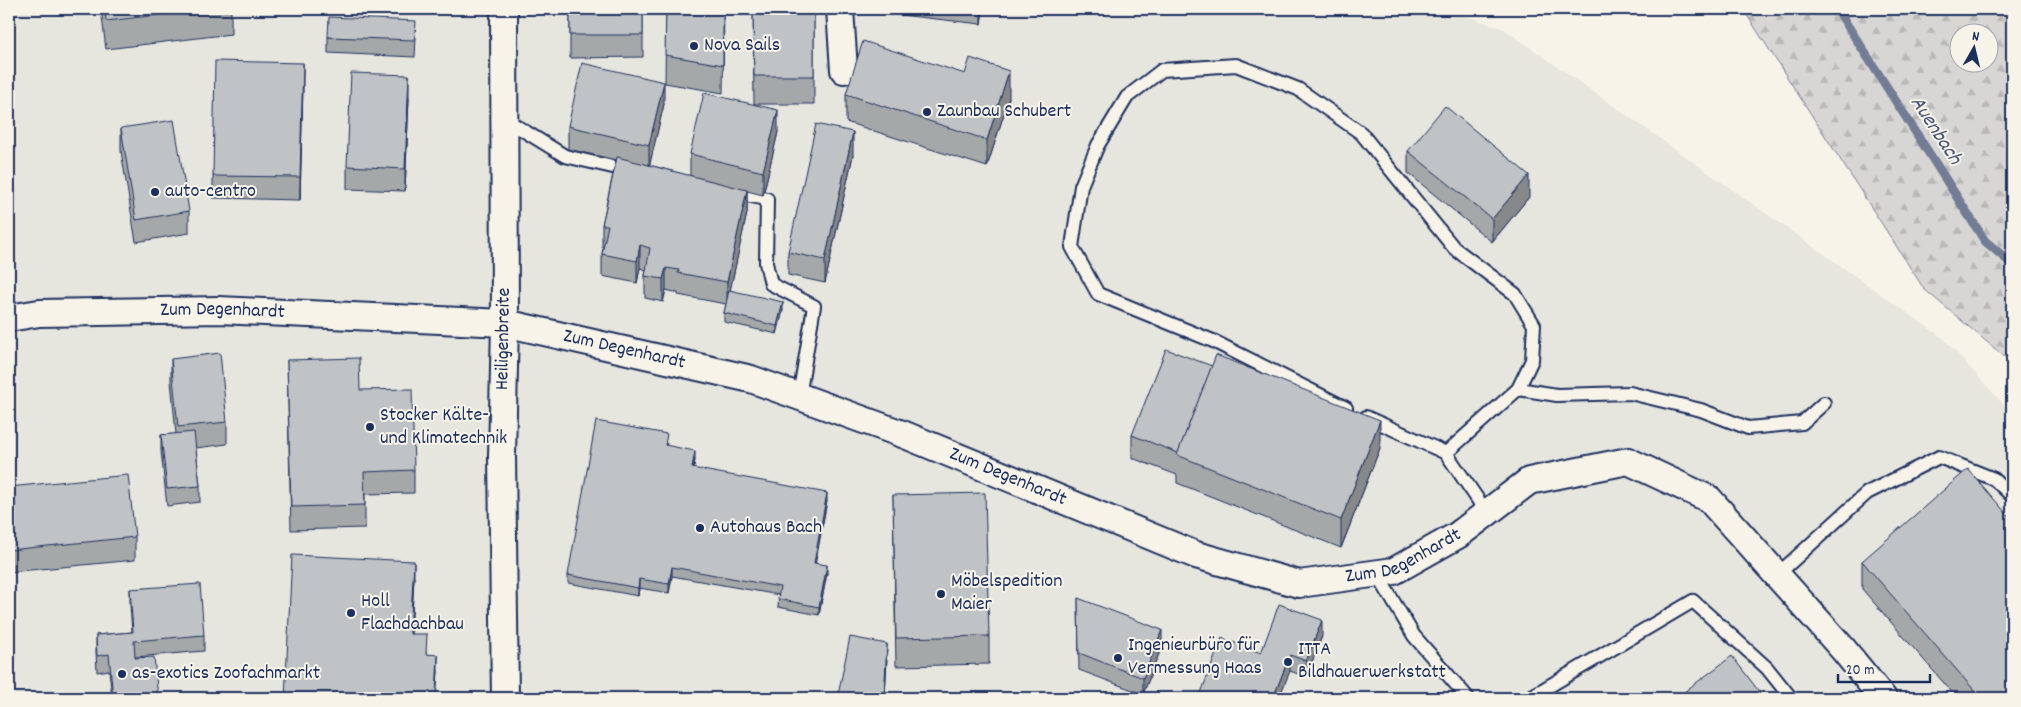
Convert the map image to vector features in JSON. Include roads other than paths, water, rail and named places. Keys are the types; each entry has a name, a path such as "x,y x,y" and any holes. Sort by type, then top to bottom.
{"street":[{"name":"Heiligenbreite","path":"504,9 505,323 502,456 505,698"},
{"path":"840,9 844,70"},
{"name":"Zum Degenhardt","path":"9,318 39,313 219,310 505,323 750,379 905,435 1196,555 1299,584 1394,571 1458,535 1529,481 1628,461 1709,499 1883,698"}],"lane":[{"path":"1446,453 1518,389 1532,360 1534,325 1515,294 1454,248 1361,133 1298,89 1236,64 1162,70 1127,98 1098,145 1081,186 1072,247 1098,294 1213,341 1342,406 1446,453 1487,513"},
{"path":"505,119 565,156 640,173"},
{"path":"722,190 767,199 766,264 770,284 814,306 799,397"},
{"path":"1518,389 1557,395 1630,393 1701,410 1748,428 1802,423 1824,403"},
{"path":"1777,575 1867,493 1940,458 1994,479 2012,496"},
{"path":"1377,574 1414,636 1468,698"},
{"path":"1529,698 1693,601 1767,668 1791,698"}],"waterway":[{"name":"Auenbach","path":"1837,9 1985,241 2012,264"}],"place":[{"name":"Nova Sails","path":"694,46"},
{"name":"Zaunbau Schubert","path":"927,112"},
{"name":"auto-centro","path":"155,192"},
{"name":"Stocker Kälte- und Klimatechnik","path":"370,427"},
{"name":"Autohaus Bach","path":"700,528"},
{"name":"Möbelspedition Maier","path":"941,594"},
{"name":"Holl Flachdachbau","path":"351,613"},
{"name":"Ingenieurbüro für Vermessung Haas","path":"1118,658"},
{"name":"ITTA Bildhauerwerkstatt","path":"1288,662"},
{"name":"as-exotics Zoofachmarkt","path":"122,674"}]}
